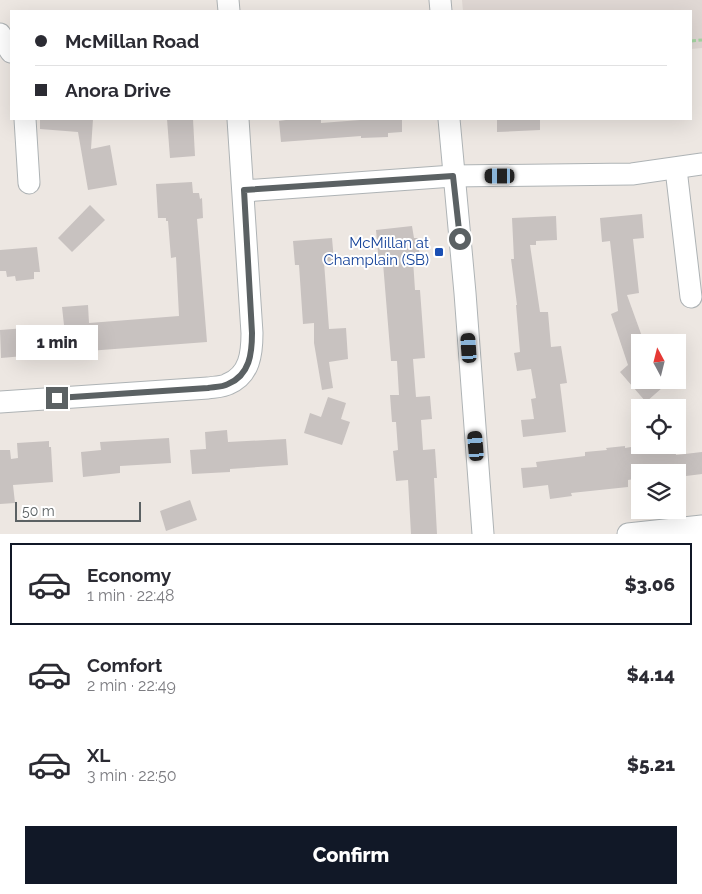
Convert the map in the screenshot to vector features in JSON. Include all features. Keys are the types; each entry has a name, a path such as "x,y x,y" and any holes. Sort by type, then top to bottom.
{"street":[{"path":"0,34 10,50"},
{"path":"25,120 30,183"},
{"path":"0,402 208,388 228,384 245,372 252,355 252,333 238,120"},
{"path":"449,120 465,293 483,534"},
{"path":"244,190 453,176 632,174 702,164"},
{"path":"676,169 691,297"},
{"path":"628,534 702,526"}],"shaded area":[{"path":"462,0 702,0 702,48 692,49 692,10 463,10"}],"building":[{"path":"40,120 93,120 91,149 110,145 117,185 88,190 78,132 40,129"},
{"path":"167,120 193,120 195,156 170,158"},
{"path":"321,120 321,123 360,120 402,120 402,132 388,133 388,137 361,138 361,136 281,142 279,121"},
{"path":"497,120 540,120 540,130 497,132"},
{"path":"192,182 193,193 199,193 200,199 202,198 203,218 197,219 207,342 75,352 75,349 47,350 47,354 1,358 0,330 64,325 62,307 88,305 89,323 179,316 176,257 171,258 168,221 166,221 166,218 158,218 156,184"},
{"path":"90,205 105,220 72,252 58,238"},
{"path":"642,214 644,238 633,239 639,293 627,295 641,334 631,334 631,385 620,372 628,365 611,314 618,311 610,241 602,242 600,218"},
{"path":"556,216 557,240 536,241 536,245 530,245 540,312 548,312 551,347 561,346 567,383 560,384 566,432 523,437 521,420 534,419 531,399 536,398 531,369 517,371 514,353 520,352 517,305 511,259 514,259 512,218"},
{"path":"412,226 414,238 418,238 420,260 413,260 415,290 420,290 425,358 413,359 416,397 430,396 432,419 421,420 423,450 435,449 437,478 434,478 437,534 411,534 408,480 396,481 393,451 398,450 396,422 392,422 390,395 399,395 397,361 391,361 383,263 379,264 376,230"},
{"path":"332,238 334,261 324,262 329,329 346,328 348,359 329,362 333,388 322,390 314,343 314,323 303,324 299,265 295,265 293,241"},
{"path":"37,247 40,272 34,272 34,279 16,281 15,276 7,277 6,271 0,271 0,250"},
{"path":"635,389 661,389 649,399 643,399"},
{"path":"328,397 346,403 341,419 350,422 342,445 304,433 310,413 321,417"},
{"path":"227,430 228,442 286,439 288,465 230,469 230,472 192,474 190,450 206,449 205,432"},
{"path":"169,438 171,463 120,466 120,473 83,477 81,452 101,450 100,442"},
{"path":"49,441 53,482 13,485 15,503 0,504 0,450 10,450 11,459 18,458 17,443"},
{"path":"625,446 625,448 631,447 631,454 676,455 702,452 702,474 686,476 686,464 631,464 631,480 628,480 628,487 571,493 572,496 550,499 548,485 523,488 521,468 537,467 536,462 585,456 585,452 607,450 606,448"},
{"path":"190,500 197,520 166,531 160,511"}],"place":[{"name":"McMillan at Champlain (SB)","path":"439,252"}],"route":[{"path":"57,398 208,388 228,384 245,372 252,355 252,333 244,190 453,176 460,239"}]}
